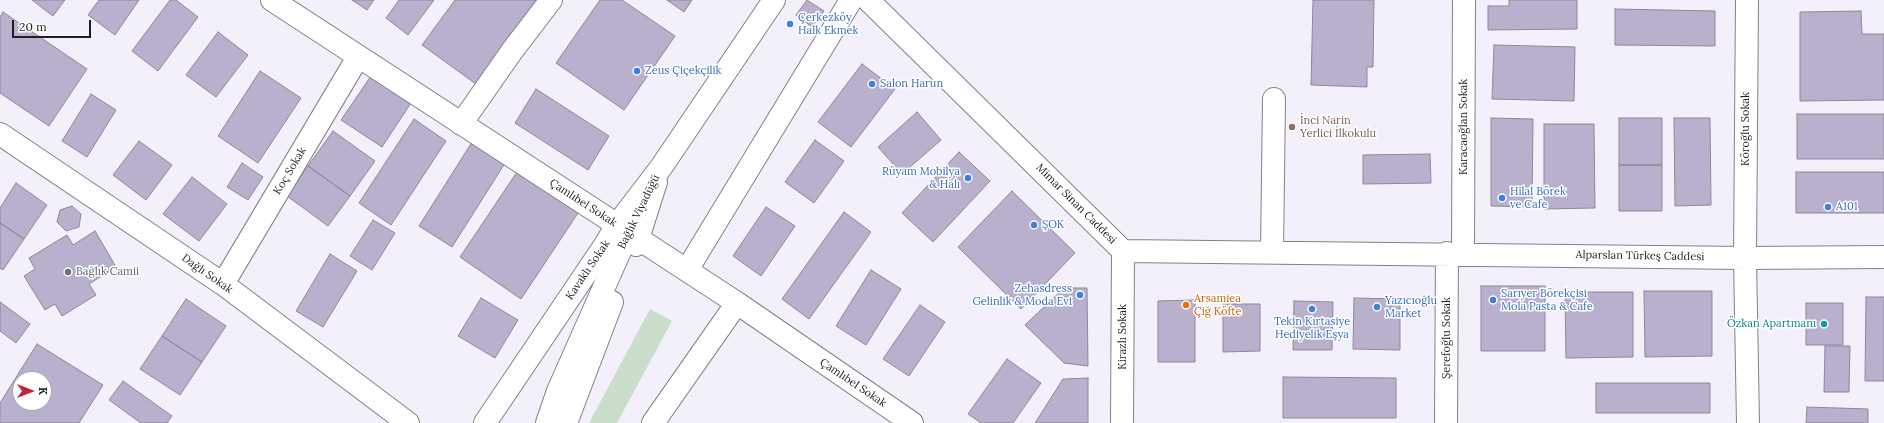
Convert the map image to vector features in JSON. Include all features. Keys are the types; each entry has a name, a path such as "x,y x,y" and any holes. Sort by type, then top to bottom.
{"street":[{"name":"Çamlıbel Sokak","path":"272,0 687,270 912,423"},
{"path":"461,124 512,51 551,0"},
{"name":"Bağlık Viyadüğü","path":"547,423 558,391 627,232 662,166 774,0"},
{"path":"687,270 851,0"},
{"name":"Mimar Sinan Caddesi","path":"868,0 1123,251 1396,254"},
{"name":"Karacaoğlan Sokak","path":"1455,253 1464,0"},
{"name":"Köroğlu Sokak","path":"1747,0 1745,258 1748,423"},
{"name":"Koç Sokak","path":"223,284 358,57"},
{"path":"1272,252 1274,99"},
{"name":"Dağlı Sokak","path":"0,134 223,284 408,423"},
{"name":"Bağlık Viyadüğü","path":"566,423 581,381 627,232"},
{"name":"Kavaklı Sokak","path":"485,423 605,245 627,232"},
{"name":"Kirazlı Sokak","path":"1122,423 1123,251"},
{"name":"Alparslan Türkeş Caddesi","path":"1396,254 1455,253 1745,258 1884,257"},
{"name":"Şerefoğlu Sokak","path":"1446,423 1455,253"},
{"path":"654,423 736,303"}],"green space":[{"path":"650,309 672,321 617,423 589,423"}],"building":[{"path":"32,0 65,0 53,16"},
{"path":"99,0 139,0 115,35 88,15"},
{"path":"170,0 176,0 198,17 158,71 132,51"},
{"path":"352,0 374,0 367,10"},
{"path":"399,0 434,0 408,35 386,18"},
{"path":"455,0 554,0 487,92 422,45"},
{"path":"600,0 622,0 675,36 624,110 556,63"},
{"path":"667,0 692,0 684,12"},
{"path":"807,0 824,11 812,27 796,15"},
{"path":"1313,0 1374,0 1373,67 1367,67 1367,87 1311,85"},
{"path":"1509,0 1577,0 1577,29 1488,30 1488,6 1509,6"},
{"path":"1615,9 1715,11 1715,46 1615,45"},
{"path":"1861,11 1862,34 1884,34 1884,100 1800,101 1800,12"},
{"path":"3,12 87,69 49,126 0,93 0,17"},
{"path":"218,32 248,55 216,97 186,75"},
{"path":"1494,45 1575,47 1574,101 1492,99"},
{"path":"862,64 895,89 851,147 818,122"},
{"path":"260,71 301,98 258,163 218,136"},
{"path":"371,76 411,103 382,147 341,120"},
{"path":"536,89 609,136 588,170 515,123"},
{"path":"91,94 116,110 87,157 62,141"},
{"path":"917,112 941,140 902,174 878,147"},
{"path":"1797,114 1884,114 1884,159 1797,159"},
{"path":"1491,118 1533,119 1532,207 1491,206"},
{"path":"1619,118 1662,118 1662,165 1619,165"},
{"path":"1674,118 1710,118 1711,205 1675,206"},
{"path":"414,119 446,141 391,225 359,203"},
{"path":"1544,124 1594,124 1595,208 1544,209"},
{"path":"333,131 375,161 350,196 308,166"},
{"path":"474,139 507,160 452,247 419,226"},
{"path":"815,140 844,161 814,203 785,182"},
{"path":"139,141 172,165 146,200 113,175"},
{"path":"959,152 990,181 933,242 902,213"},
{"path":"1430,154 1431,183 1363,184 1363,155"},
{"path":"242,163 263,177 248,200 227,187"},
{"path":"1619,165 1662,165 1662,211 1619,211"},
{"path":"308,166 350,196 328,226 287,196"},
{"path":"517,172 578,213 521,299 460,257"},
{"path":"1796,172 1884,172 1884,213 1796,213"},
{"path":"192,177 227,204 199,241 163,214"},
{"path":"16,183 47,205 24,239 0,223 0,208"},
{"path":"1012,191 1075,253 1021,309 958,247"},
{"path":"72,206 81,214 79,227 66,231 57,222 60,210"},
{"path":"766,207 795,226 761,276 733,256"},
{"path":"844,212 871,232 809,319 782,299"},
{"path":"373,220 395,233 372,270 350,256"},
{"path":"0,223 24,239 3,270 0,268"},
{"name":"Bağlık Camii","path":"95,231 116,267 89,284 96,295 62,316 55,304 45,310 24,276 35,269 29,258 67,235 73,245"},
{"path":"330,254 357,271 323,327 296,311"},
{"path":"871,270 901,289 866,345 836,326"},
{"path":"1481,286 1545,286 1545,351 1481,351"},
{"path":"1064,288 1087,288 1088,366 1064,363 1025,325"},
{"path":"1644,291 1712,291 1712,356 1645,357"},
{"path":"1565,292 1633,292 1633,357 1566,358"},
{"path":"1866,297 1884,297 1884,381 1865,381"},
{"path":"481,298 518,320 495,358 458,336"},
{"path":"1354,298 1400,299 1400,350 1353,349"},
{"path":"186,299 226,326 202,362 162,336"},
{"path":"1195,300 1195,362 1158,362 1158,301"},
{"path":"1294,301 1333,302 1332,350 1293,350"},
{"path":"0,302 30,324 16,343 0,331"},
{"name":"Özkan Apartmanı","path":"1806,303 1843,303 1843,345 1806,345"},
{"path":"1223,304 1260,304 1260,351 1223,352"},
{"path":"920,305 945,322 909,376 883,359"},
{"path":"162,336 202,362 180,395 140,369"},
{"path":"37,344 103,385 79,423 0,423 0,403 12,384 12,411 52,411 52,371 20,371"},
{"path":"1825,346 1850,346 1849,392 1824,392"},
{"path":"1007,359 1041,383 1013,423 981,423 968,414"},
{"path":"1283,377 1396,378 1396,418 1283,418"},
{"path":"1088,378 1088,423 1035,423 1063,379"},
{"path":"123,381 172,416 167,423 141,423 109,400"},
{"path":"1596,383 1710,383 1710,413 1596,413"},
{"path":"1807,407 1868,409 1868,423 1806,423"}],"place":[{"name":"Çerkezköy Halk Ekmek","path":"790,24"},
{"name":"Zeus Çiçekçilik","path":"637,71"},
{"name":"Salon Harun","path":"872,84"},
{"name":"İnci Narin Yerlici İlkokulu","path":"1292,127"},
{"name":"Rüyam Mobilya & Halı","path":"968,178"},
{"name":"Hilal Börek ve Cafe","path":"1502,198"},
{"name":"A101","path":"1828,207"},
{"name":"ŞOK","path":"1034,225"},
{"name":"Bağlık Camii","path":"68,272"},
{"name":"Zehasdress Gelinlik & Moda Evi","path":"1080,295"},
{"name":"Sarıyer Börekçisi Mola Pasta & Cafe","path":"1493,300"},
{"name":"Arsamiea Çiğ Köfte","path":"1186,305"},
{"name":"Yazıcıoğlu Market","path":"1377,307"},
{"name":"Tekin Kırtasiye Hediyelik Eşya","path":"1312,309"},
{"name":"Özkan Apartmanı","path":"1824,324"}]}
